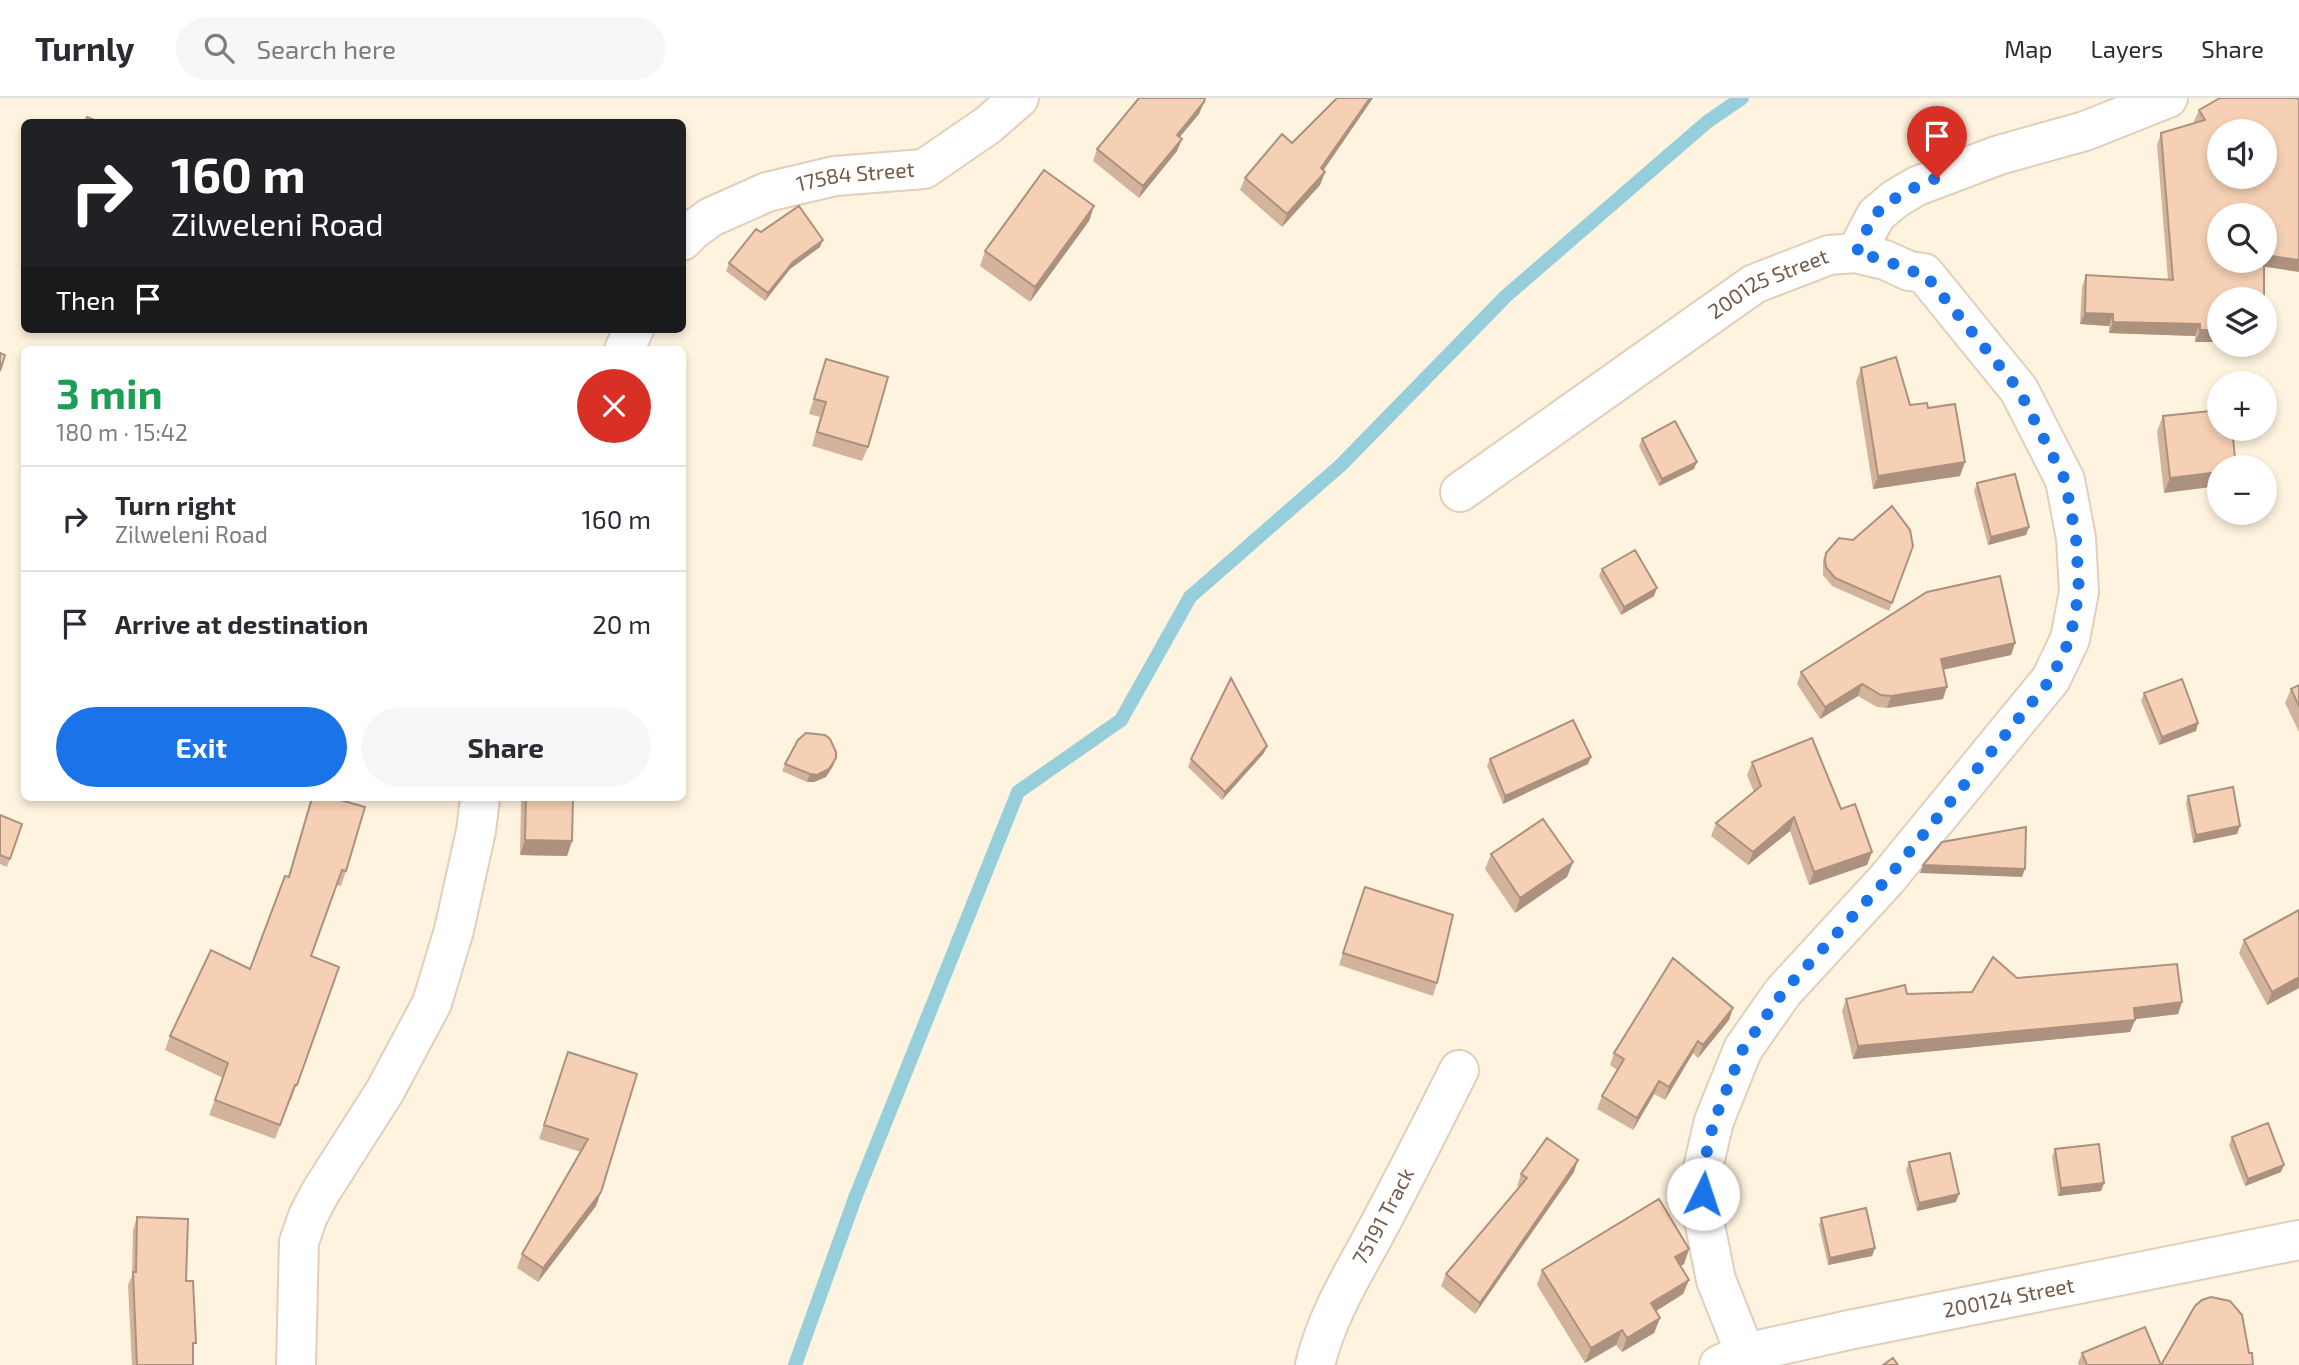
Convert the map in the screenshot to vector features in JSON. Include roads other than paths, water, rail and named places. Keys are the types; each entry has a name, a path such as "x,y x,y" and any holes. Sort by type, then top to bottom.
{"street":[{"name":"17584 Street","path":"686,237 711,217 767,192 835,176 924,169 988,125 1018,98"},
{"path":"1856,253 1876,215 1917,186 1998,155 2085,131 2168,98"},
{"name":"200125 Street","path":"1460,492 1754,284 1829,254 1856,253 1885,260 1909,271 1924,273 2019,390 2065,480 2076,538 2079,592 2070,639 2051,679 1887,879 1783,992 1743,1049 1714,1121 1702,1172 1703,1215 1732,1359"},
{"path":"296,1365 299,1242 320,1193 385,1091 432,1003 454,930 476,831 480,801"},
{"name":"75191 Track","path":"1315,1365 1321,1339 1339,1301 1459,1070"},
{"name":"200124 Street","path":"1732,1359 1863,1327 2299,1240"}],"waterway":[{"path":"795,1365 855,1198 1018,792 1121,720 1190,597 1341,465 1506,296 1707,122 1742,98"}]}
